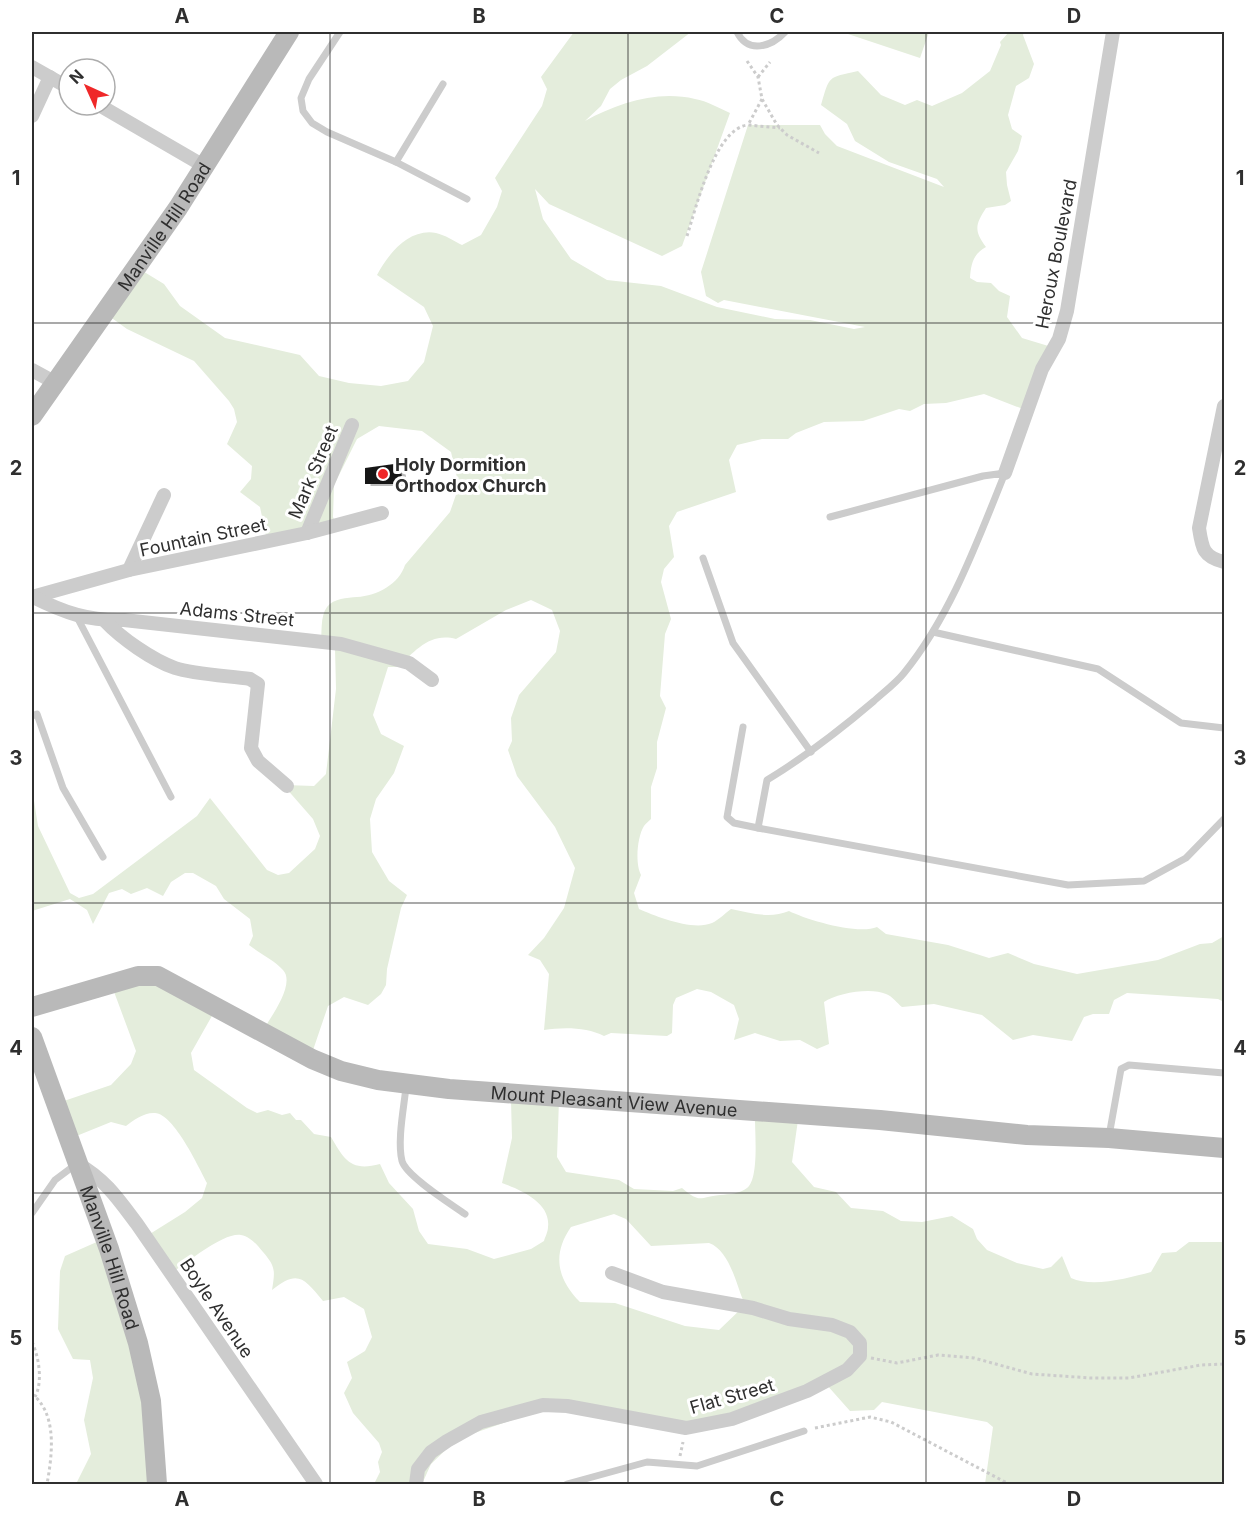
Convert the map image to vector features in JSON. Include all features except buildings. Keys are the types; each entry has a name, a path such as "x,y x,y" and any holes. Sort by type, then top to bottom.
{"street":[{"name":"Manville Hill Road","path":"32,416 150,248 289,32"},
{"name":"Heroux Boulevard","path":"1005,473 1042,369 1059,339 1067,311 1113,32"},
{"path":"32,67 57,81"},
{"path":"32,116 50,77"},
{"path":"117,115 204,166"},
{"path":"32,370 54,382"},
{"path":"1224,406 1222,425 1199,528 1202,548 1212,559 1224,562"},
{"name":"Mark Street","path":"307,533 352,425"},
{"path":"129,570 164,495"},
{"name":"Fountain Street","path":"32,597 129,570 307,533 382,513"},
{"name":"Adams Street","path":"32,597 63,612 105,621 135,622 341,644 409,663 432,680"},
{"path":"105,621 148,654 176,669 250,679 258,684 251,748 258,761 287,786"},
{"name":"Mount Pleasant View Avenue","path":"32,1007 138,976 159,976 312,1059 341,1071 406,1084 715,1110 880,1120 1027,1135 1108,1138 1224,1148"},
{"name":"Manville Hill Road","path":"32,1037 109,1250 138,1344 151,1401 157,1485"},
{"name":"Boyle Avenue","path":"78,1164 94,1172 109,1187 137,1224 316,1485"},
{"path":"612,1273 663,1292 769,1311 789,1319 832,1324 850,1332 860,1344 860,1356"},
{"name":"Flat Street","path":"416,1485 418,1469 431,1452 481,1422 543,1405 567,1406 686,1428 700,1426 732,1419 807,1391 847,1370 860,1356"}],"lane":[{"path":"340,32 309,79 302,98 303,111 312,123 327,132 396,162 467,199"},
{"path":"737,32 740,38 749,45 760,46 773,42 785,32"},
{"path":"396,162 443,84"},
{"path":"758,828 767,780 811,752 903,675 933,632 968,564 1005,473 983,476 830,517"},
{"path":"703,558 733,643 811,752"},
{"path":"76,614 171,796"},
{"path":"933,632 1098,669 1181,723 1224,728"},
{"path":"32,716 37,714 63,788 103,857"},
{"path":"742,727 727,817 734,823 944,864 1068,885 1144,880 1186,858 1224,819"},
{"path":"1108,1138 1121,1069 1129,1065 1224,1073"},
{"path":"406,1084 401,1129 402,1162 415,1178 465,1214"},
{"path":"32,1213 55,1180 78,1164"},
{"path":"567,1485 647,1462 697,1466 804,1431"}],"path":[{"path":"747,61 758,76 762,99 780,128 787,135 819,153"},
{"path":"758,76 770,62"},
{"path":"748,125 762,99"},
{"path":"687,236 711,163 730,136 741,126 780,128"},
{"path":"32,1342 39,1371 39,1389 33,1395 40,1401 48,1419 52,1439 47,1485"},
{"path":"860,1356 897,1363 938,1355 974,1358 1032,1374 1091,1378 1129,1378 1201,1365 1224,1364"},
{"path":"804,1431 870,1417 891,1422 1009,1485"},
{"path":"679,1464 683,1440"}],"green space":[{"path":"574,32 691,32 647,66 621,80 610,89 601,106 585,121 624,104 666,96 699,100 730,113 682,246 662,256 549,204 535,189 543,219 571,259 607,280 661,286 717,307 775,319 810,320 854,329 865,327 724,300 718,303 706,296 701,272 748,125 820,125 837,146 944,187 937,179 889,162 855,141 847,124 821,105 828,83 840,75 858,71 881,95 905,105 917,100 932,106 962,93 990,71 1001,45 1000,42 1009,32 1024,32 1023,35 1034,64 1029,78 1016,86 1008,115 1012,129 1022,136 1018,151 1006,172 1011,201 1005,205 986,208 982,214 977,228 979,237 986,247 978,253 974,260 970,278 977,282 991,283 999,291 1010,296 1007,317 1022,338 1055,348 1028,411 984,394 946,403 924,404 910,411 899,409 863,421 824,422 796,433 788,439 762,439 737,445 729,460 736,492 677,512 669,526 674,557 664,569 661,582 671,619 665,634 660,696 666,708 657,742 657,768 651,787 651,819 644,826 638,843 637,858 641,875 634,893 639,909 675,922 695,925 712,923 731,909 768,915 789,911 846,928 877,927 886,934 948,945 989,958 1008,953 1034,964 1077,974 1158,960 1200,944 1212,943 1224,936 1224,1002 1218,999 1127,993 1114,1000 1109,1014 1093,1014 1084,1017 1072,1041 1033,1035 1013,1040 982,1015 934,1004 902,1007 890,996 880,992 854,992 824,1002 829,1044 817,1049 800,1040 780,1041 755,1033 734,1040 739,1019 734,1005 711,992 697,989 676,998 673,1005 672,1033 667,1036 611,1033 604,1036 575,1028 544,1030 549,974 540,960 528,955 544,938 564,908 575,868 555,827 517,776 508,750 512,741 511,718 519,695 556,652 560,631 552,610 531,600 506,610 456,639 438,638 424,644 398,667 388,667 373,715 381,734 404,746 394,773 376,799 370,819 372,852 389,881 407,895 401,908 387,969 386,985 381,994 368,1005 344,997 328,1006 310,1059 262,1032 284,992 286,976 279,966 249,945 253,936 250,919 224,899 216,886 193,873 185,873 171,882 163,896 147,888 131,894 122,889 109,893 93,924 87,910 70,899 32,911 32,788 38,826 70,893 79,898 93,894 197,816 210,798 267,870 278,875 289,873 315,849 320,836 313,819 285,785 314,786 326,774 336,689 335,648 321,645 322,620 325,611 337,600 372,594 386,588 398,578 405,565 450,512 459,486 451,452 422,431 379,426 357,439 334,485 333,517 337,526 267,541 260,507 240,492 251,479 252,466 227,444 237,422 234,409 229,401 194,361 127,329 109,316 141,270 164,284 180,306 225,338 300,355 319,376 349,383 381,386 408,381 424,362 433,326 424,307 377,275 393,251 417,234 436,233 462,245 481,235 497,207 502,191 495,178 542,106 547,89 541,77"},
{"path":"842,32 929,32 920,58"},
{"path":"162,979 217,1007 191,1053 194,1070 257,1113 268,1110 282,1115 290,1113 296,1120 301,1120 314,1134 331,1137 349,1162 362,1166 380,1164 389,1183 413,1209 419,1231 428,1244 467,1249 494,1259 531,1249 544,1241 548,1219 540,1204 518,1189 502,1183 512,1138 511,1101 559,1100 557,1157 566,1172 619,1180 634,1189 673,1191 682,1188 697,1198 741,1191 751,1183 755,1166 755,1119 798,1120 792,1162 814,1187 836,1192 851,1208 883,1211 901,1221 922,1222 952,1216 973,1229 977,1239 987,1250 1017,1263 1043,1269 1051,1267 1062,1256 1071,1278 1090,1282 1111,1281 1151,1272 1162,1253 1176,1252 1189,1242 1224,1242 1224,1484 985,1484 993,1427 987,1422 882,1402 874,1410 850,1411 826,1384 696,1429 547,1408 457,1439 431,1464 422,1484 374,1484 380,1472 378,1462 382,1452 379,1443 353,1413 344,1393 352,1378 347,1362 365,1351 372,1337 364,1309 344,1297 323,1301 311,1287 300,1279 288,1280 272,1290 274,1274 270,1262 254,1242 241,1235 225,1238 173,1272 145,1237 185,1212 202,1198 207,1183 178,1132 162,1116 155,1113 147,1114 126,1126 111,1122 69,1139 58,1103 111,1085 131,1064 136,1051 113,989","holes":["614,1214 626,1219 651,1246 709,1243 716,1247 722,1252 731,1268 743,1300 743,1307 719,1330 685,1326 615,1303 580,1302 562,1275 559,1257 565,1237 571,1227"]},
{"path":"99,1241 128,1322 158,1484 76,1484 91,1454 84,1420 93,1378 90,1360 73,1359 58,1329 60,1271 65,1256"}],"place":[{"name":"Holy Dormition Orthodox Church","path":"383,474"}]}
